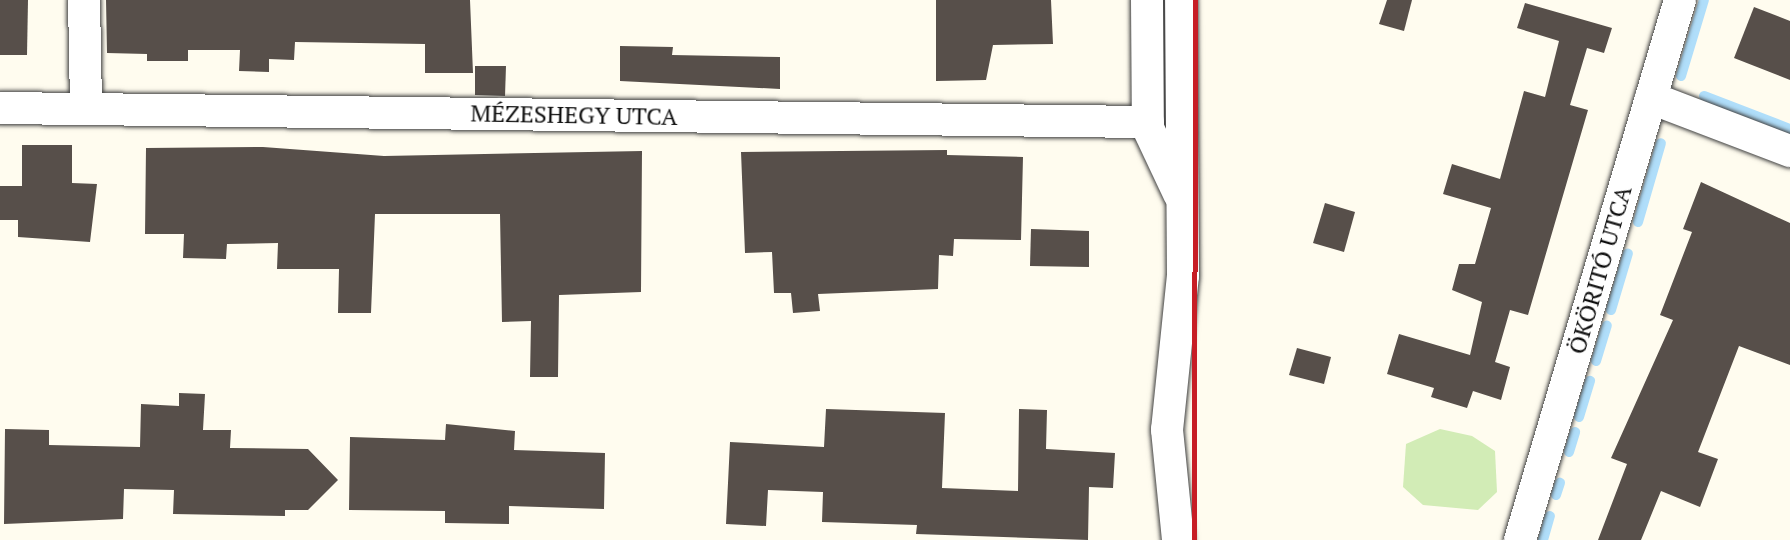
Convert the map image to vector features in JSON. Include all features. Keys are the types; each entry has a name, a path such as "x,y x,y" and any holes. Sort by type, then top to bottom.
{"street":[{"path":"84,0 86,109"},
{"path":"1147,0 1148,122 1182,201"},
{"path":"1178,540 1167,430 1182,293 1181,0"},
{"name":"ÖKÖRITÓ UTCA","path":"1520,540 1679,0"},
{"path":"1651,98 1790,151"},
{"name":"MÉZESHEGY UTCA","path":"0,107 1148,122"}],"green space":[{"path":"1440,429 1472,436 1495,451 1497,492 1478,510 1423,505 1403,487 1406,444"}],"building":[{"path":"0,0 28,0 27,55 0,55"},
{"path":"106,0 470,0 473,73 425,73 425,44 295,42 294,60 269,59 269,72 239,71 240,50 188,50 188,61 147,61 147,54 107,53"},
{"path":"936,0 1051,0 1053,44 993,45 986,80 936,81"},
{"path":"1387,0 1412,0 1404,31 1379,24"},
{"path":"1525,3 1612,28 1604,53 1587,48 1570,105 1588,110 1528,315 1510,310 1495,362 1510,367 1501,400 1473,391 1467,408 1431,397 1434,388 1387,374 1399,334 1470,355 1482,302 1452,290 1459,264 1475,264 1491,208 1443,194 1452,164 1500,179 1524,91 1545,97 1559,41 1517,28"},
{"path":"1754,7 1790,21 1790,80 1734,58"},
{"path":"620,46 673,47 672,55 780,57 780,89 620,81"},
{"path":"475,66 506,66 505,96 475,95"},
{"path":"22,145 72,145 72,183 97,184 90,242 18,237 18,220 0,220 0,186 22,186"},
{"path":"263,147 384,156 642,151 641,292 559,295 558,377 530,377 531,321 502,322 500,214 375,214 371,313 338,313 339,269 277,269 278,243 227,244 226,259 183,258 184,234 145,234 146,148"},
{"path":"947,150 947,155 1023,157 1021,240 954,239 953,256 939,255 938,289 818,294 820,311 793,313 791,293 774,293 772,252 745,253 741,152"},
{"path":"1701,182 1790,223 1790,365 1739,346 1698,452 1718,459 1700,507 1661,491 1641,540 1598,540 1627,464 1611,458 1673,320 1660,315 1692,232 1683,229"},
{"path":"1325,203 1355,212 1344,252 1313,243"},
{"path":"1031,229 1089,231 1089,267 1030,266"},
{"path":"1297,348 1331,357 1324,384 1289,375"},
{"path":"179,393 205,394 203,430 231,430 230,448 308,449 338,480 308,510 285,510 285,516 173,514 174,490 124,489 123,519 4,524 5,429 49,430 49,445 140,447 141,404 179,406"},
{"path":"826,409 945,413 942,488 1018,491 1019,409 1047,410 1046,449 1115,453 1113,488 1089,487 1088,540 916,534 917,525 822,522 823,492 768,490 766,526 726,524 730,442 824,447"},
{"path":"446,424 515,431 514,450 605,453 604,509 509,506 509,524 445,523 445,511 349,510 350,437 445,440"}],"waterway":[{"path":"1681,76 1704,0"},
{"path":"1704,96 1790,129"},
{"path":"1638,222 1661,143"},
{"path":"1611,310 1628,253"},
{"path":"1596,361 1607,326"},
{"path":"1579,417 1590,381"},
{"path":"1569,452 1575,432"},
{"path":"1556,495 1560,483"},
{"path":"1543,540 1550,516"}],"railway":[{"path":"1194,540 1195,0"}]}
